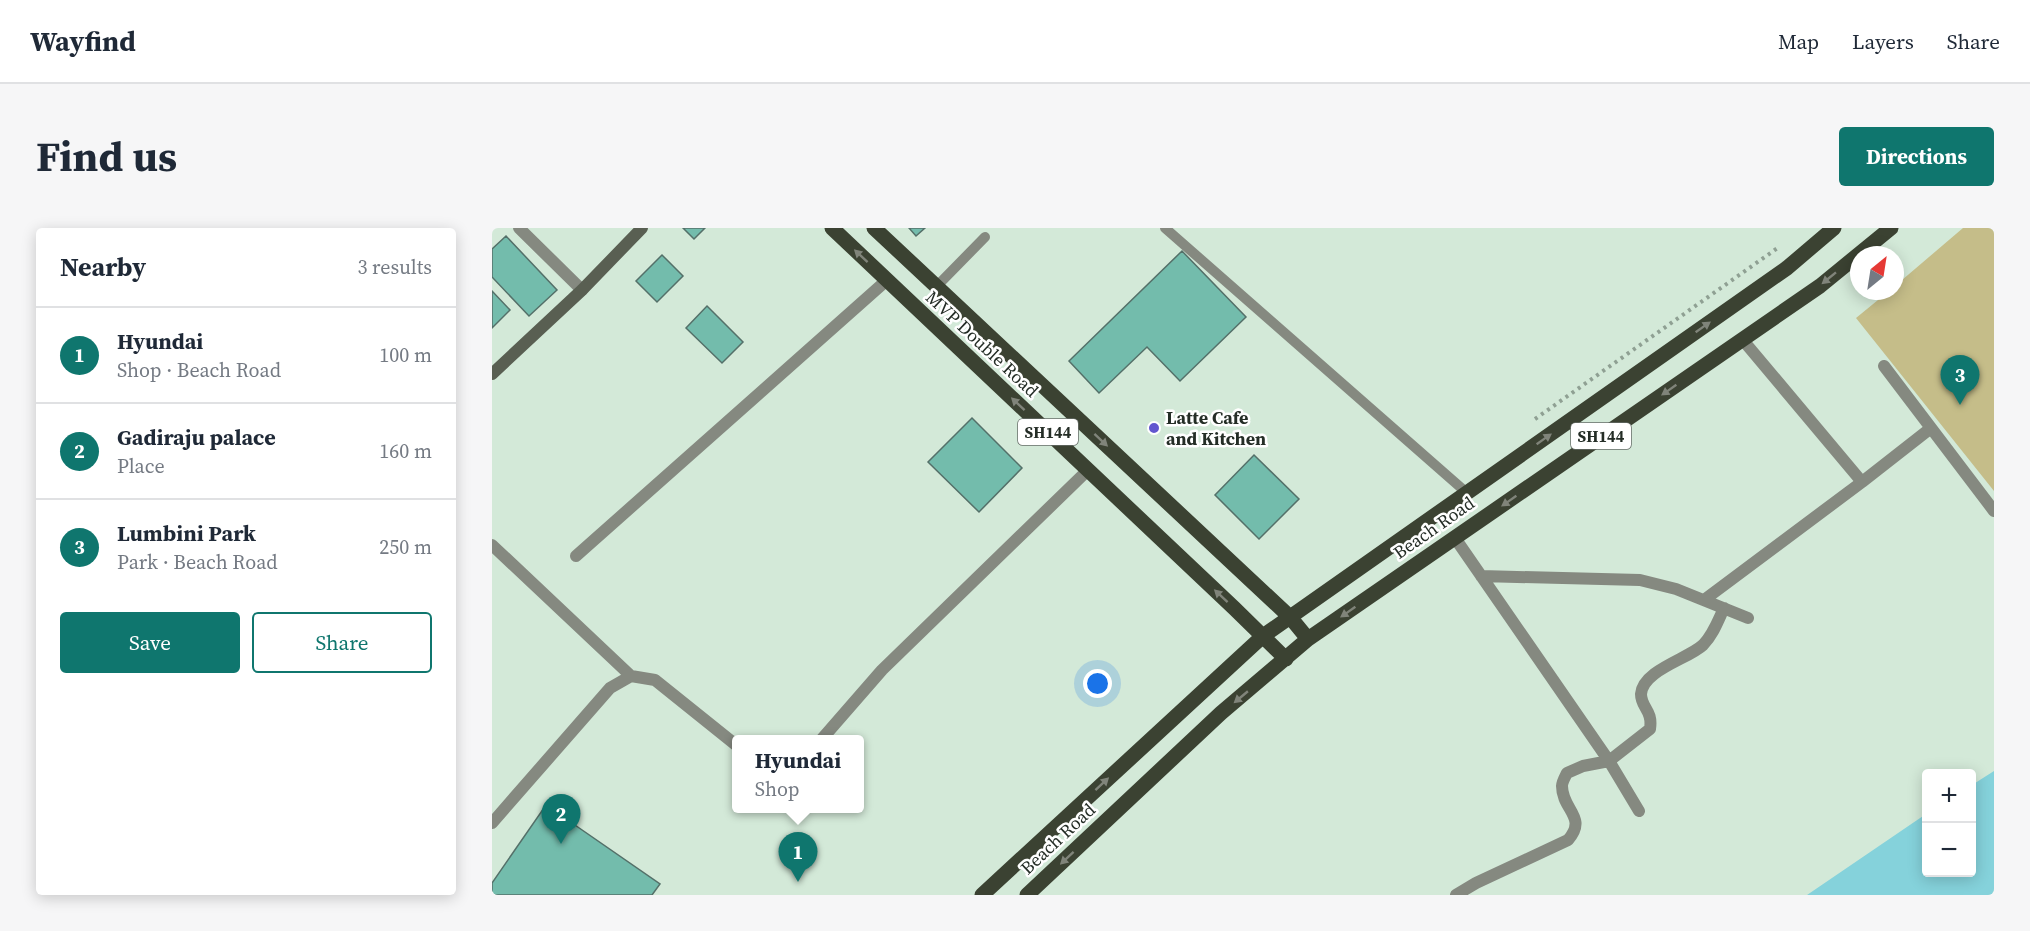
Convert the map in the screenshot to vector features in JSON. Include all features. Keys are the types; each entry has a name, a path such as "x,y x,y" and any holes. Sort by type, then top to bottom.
{"main road":[{"name":"MVP Double Road","path":"832,228 1263,636"},
{"name":"MVP Double Road","path":"874,228 1290,617"},
{"name":"Beach Road","path":"982,895 1263,636 1787,268 1834,228"},
{"name":"Beach Road","path":"1027,895 1221,713 1308,639 1820,285 1891,228"},
{"name":"SH144","path":"1290,617 1308,639"},
{"name":"SH144","path":"1263,636 1286,659"}],"street":[{"path":"519,228 582,290"},
{"path":"492,374 582,290 642,228"},
{"path":"576,556 887,280"},
{"path":"1742,339 1862,482"},
{"path":"1884,366 1994,511"},
{"path":"1704,600 1931,428"},
{"path":"825,735 882,670 1088,470"},
{"path":"1455,538 1609,760 1639,811"},
{"path":"492,545 631,676 655,680 732,742"},
{"path":"1481,576 1640,580 1676,589 1748,618"},
{"path":"1456,895 1476,883 1568,840 1576,831 1576,821 1565,800 1562,785 1567,773 1583,766 1609,760 1650,729 1652,717 1644,705 1641,693 1646,682 1657,672 1702,646 1711,635 1724,608"},
{"path":"492,823 610,688 631,676"}],"lane":[{"path":"1166,228 1467,493"},
{"path":"937,286 986,237"}],"path":[{"path":"1532,420 1780,246"}],"shaded area":[{"path":"1963,228 1994,228 1994,491 1856,318 1878,300 1904,300 1904,278"}],"water":[{"path":"1994,771 1994,895 1807,895 1922,817 1922,877 1976,877 1976,782"}],"building":[{"path":"683,228 705,228 694,239"},
{"path":"909,228 925,228 916,236"},
{"path":"506,236 557,290 529,316 492,277 492,249"},
{"path":"1182,251 1246,317 1180,381 1147,347 1099,393 1069,361"},
{"path":"662,255 683,276 657,302 636,281"},
{"path":"492,291 510,310 492,328"},
{"path":"707,306 743,342 722,363 686,328"},
{"path":"972,418 1022,468 979,512 928,462"},
{"path":"1254,455 1299,499 1259,539 1215,495"},
{"path":"546,805 660,884 652,895 492,895 492,883"}],"place":[{"name":"Lumbini Park","path":"1960,405"},
{"name":"Latte Cafe and Kitchen","path":"1154,428"},
{"name":"Gadiraju palace","path":"561,844"},
{"name":"Hyundai","path":"798,882"}]}
